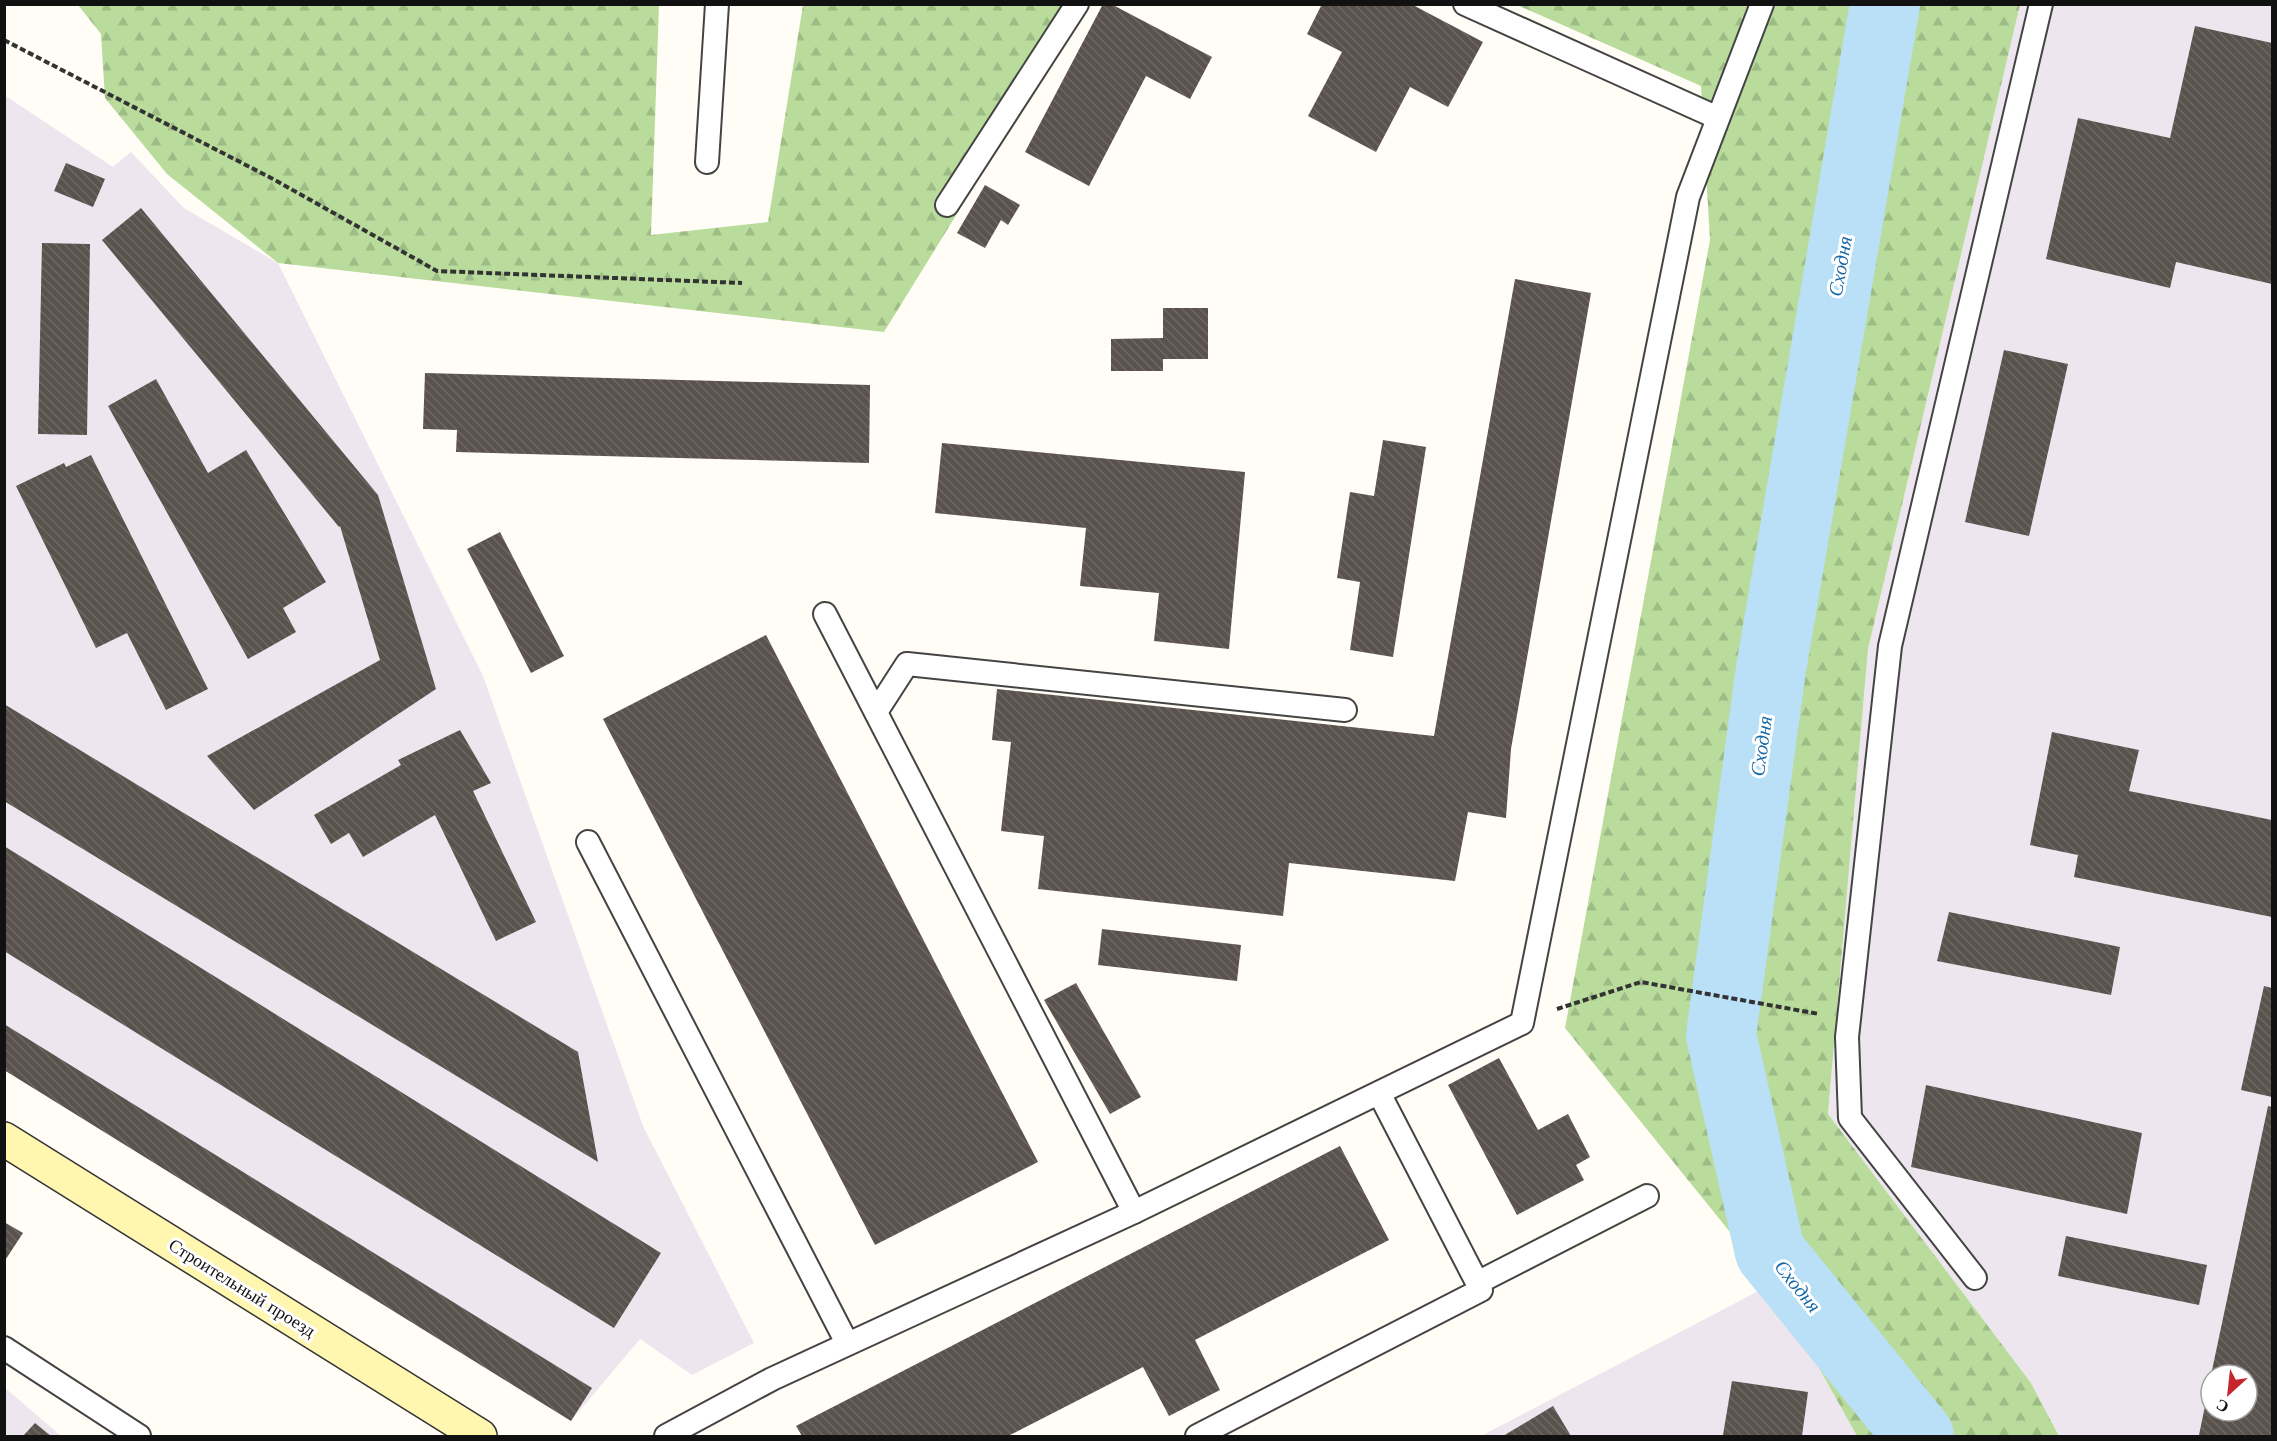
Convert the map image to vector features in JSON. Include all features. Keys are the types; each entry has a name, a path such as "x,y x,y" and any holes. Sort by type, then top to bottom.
{"street":[{"name":"Строительный проезд","path":"4,1139 480,1437"}],"lane":[{"path":"707,162 717,4"},
{"path":"947,205 1077,4"},
{"path":"1466,4 1718,118"},
{"path":"666,1437 772,1379 1134,1212 1522,1023 1688,197 1762,4"},
{"path":"1975,1278 1850,1118 1847,1037 1890,646 2041,4"},
{"path":"825,614 1134,1212"},
{"path":"876,712 908,664 1345,710"},
{"path":"588,842 847,1344"},
{"path":"1197,1437 1481,1290 1379,1093"},
{"path":"1477,1283 1647,1196"},
{"path":"4,1348 139,1437"}],"path":[{"path":"4,40 273,179 437,271 742,283"},
{"path":"1591,996 1641,982 1810,1012"}],"shaded area":[{"path":"2020,5 2272,5 2272,1436 2059,1436 2031,1383 1828,1114 1868,649"},
{"path":"4,95 113,167 131,152 184,208 278,263 483,676 643,1126 754,1343 692,1375 640,1339 571,1421 5,1070"},
{"path":"1772,1284 1857,1436 1481,1436"},
{"path":"5,1388 61,1436 5,1436"}],"green space":[{"path":"78,5 659,5 651,235 768,222 803,5 1086,5 884,332 278,263 167,174 105,98 101,34"},
{"path":"1517,5 2020,5 1868,649 1828,1114 2031,1383 2059,1436 1857,1436 1772,1284 1565,1028 1710,240 1701,86"}],"building":[{"path":"1103,4 1111,4 1212,57 1190,99 1146,76 1089,186 1025,152"},
{"path":"1322,4 1411,4 1483,42 1448,107 1410,87 1376,152 1308,116 1342,52 1307,34"},
{"path":"2195,26 2272,43 2272,284 2176,262 2170,288 2046,259 2078,118 2170,138"},
{"path":"66,163 105,179 93,207 54,191"},
{"path":"985,185 1020,205 1008,225 1001,220 985,248 957,233"},
{"path":"141,208 378,495 436,689 254,810 207,756 380,660 340,526 102,240"},
{"path":"42,243 90,244 87,435 38,434"},
{"path":"1515,279 1591,293 1511,749 1506,818 1468,812 1455,881 1289,863 1283,916 1038,889 1044,836 1001,831 1011,742 992,740 997,689 1434,736"},
{"path":"1163,308 1208,308 1208,359 1163,359 1163,371 1111,371 1111,339 1163,338"},
{"path":"2004,350 2068,364 2029,536 1965,522"},
{"path":"425,373 870,385 869,463 456,452 457,430 423,429"},
{"path":"156,379 208,473 246,450 326,582 283,608 296,632 248,659 108,406"},
{"path":"1383,440 1426,447 1393,657 1350,650 1360,582 1337,578 1350,492 1374,496"},
{"path":"942,443 1245,472 1229,649 1154,641 1159,593 1080,586 1086,528 935,513"},
{"path":"91,455 208,689 166,710 127,633 96,648 16,486 64,463 66,467"},
{"path":"500,532 564,656 531,673 467,549"},
{"path":"766,635 1038,1162 875,1245 603,719"},
{"path":"4,704 578,1052 598,1162 4,801"},
{"path":"460,730 491,783 473,791 536,922 496,941 435,815 363,857 349,833 331,844 314,815 401,765 398,760"},
{"path":"2052,732 2139,750 2129,791 2272,820 2272,917 2074,877 2078,855 2030,845"},
{"path":"4,846 661,1253 614,1328 4,951"},
{"path":"1949,912 2120,947 2111,995 1937,961"},
{"path":"1102,929 1241,945 1237,981 1098,965"},
{"path":"1076,983 1141,1097 1110,1114 1044,1000"},
{"path":"2264,986 2272,988 2272,1097 2241,1090"},
{"path":"4,1024 592,1388 571,1421 4,1070"},
{"path":"1499,1058 1538,1130 1568,1114 1590,1157 1576,1165 1584,1180 1517,1215 1448,1085"},
{"path":"1926,1085 2142,1133 2127,1214 1911,1167"},
{"path":"2268,1106 2272,1107 2272,1436 2199,1435 2201,1423 2259,1423 2259,1363 2214,1363"},
{"path":"1340,1146 1389,1240 1195,1340 1220,1390 1169,1416 1143,1367 1008,1436 802,1436 796,1426"},
{"path":"4,1222 23,1233 4,1262"},
{"path":"2066,1236 2207,1265 2199,1305 2058,1276"},
{"path":"1732,1381 1808,1392 1802,1436 1723,1435"},
{"path":"1553,1406 1571,1436 1503,1436"},
{"path":"35,1423 51,1436 23,1436"}],"waterway":[{"name":"Сходня","path":"1885,4 1771,669 1721,1035 1770,1252 1919,1436"}]}
